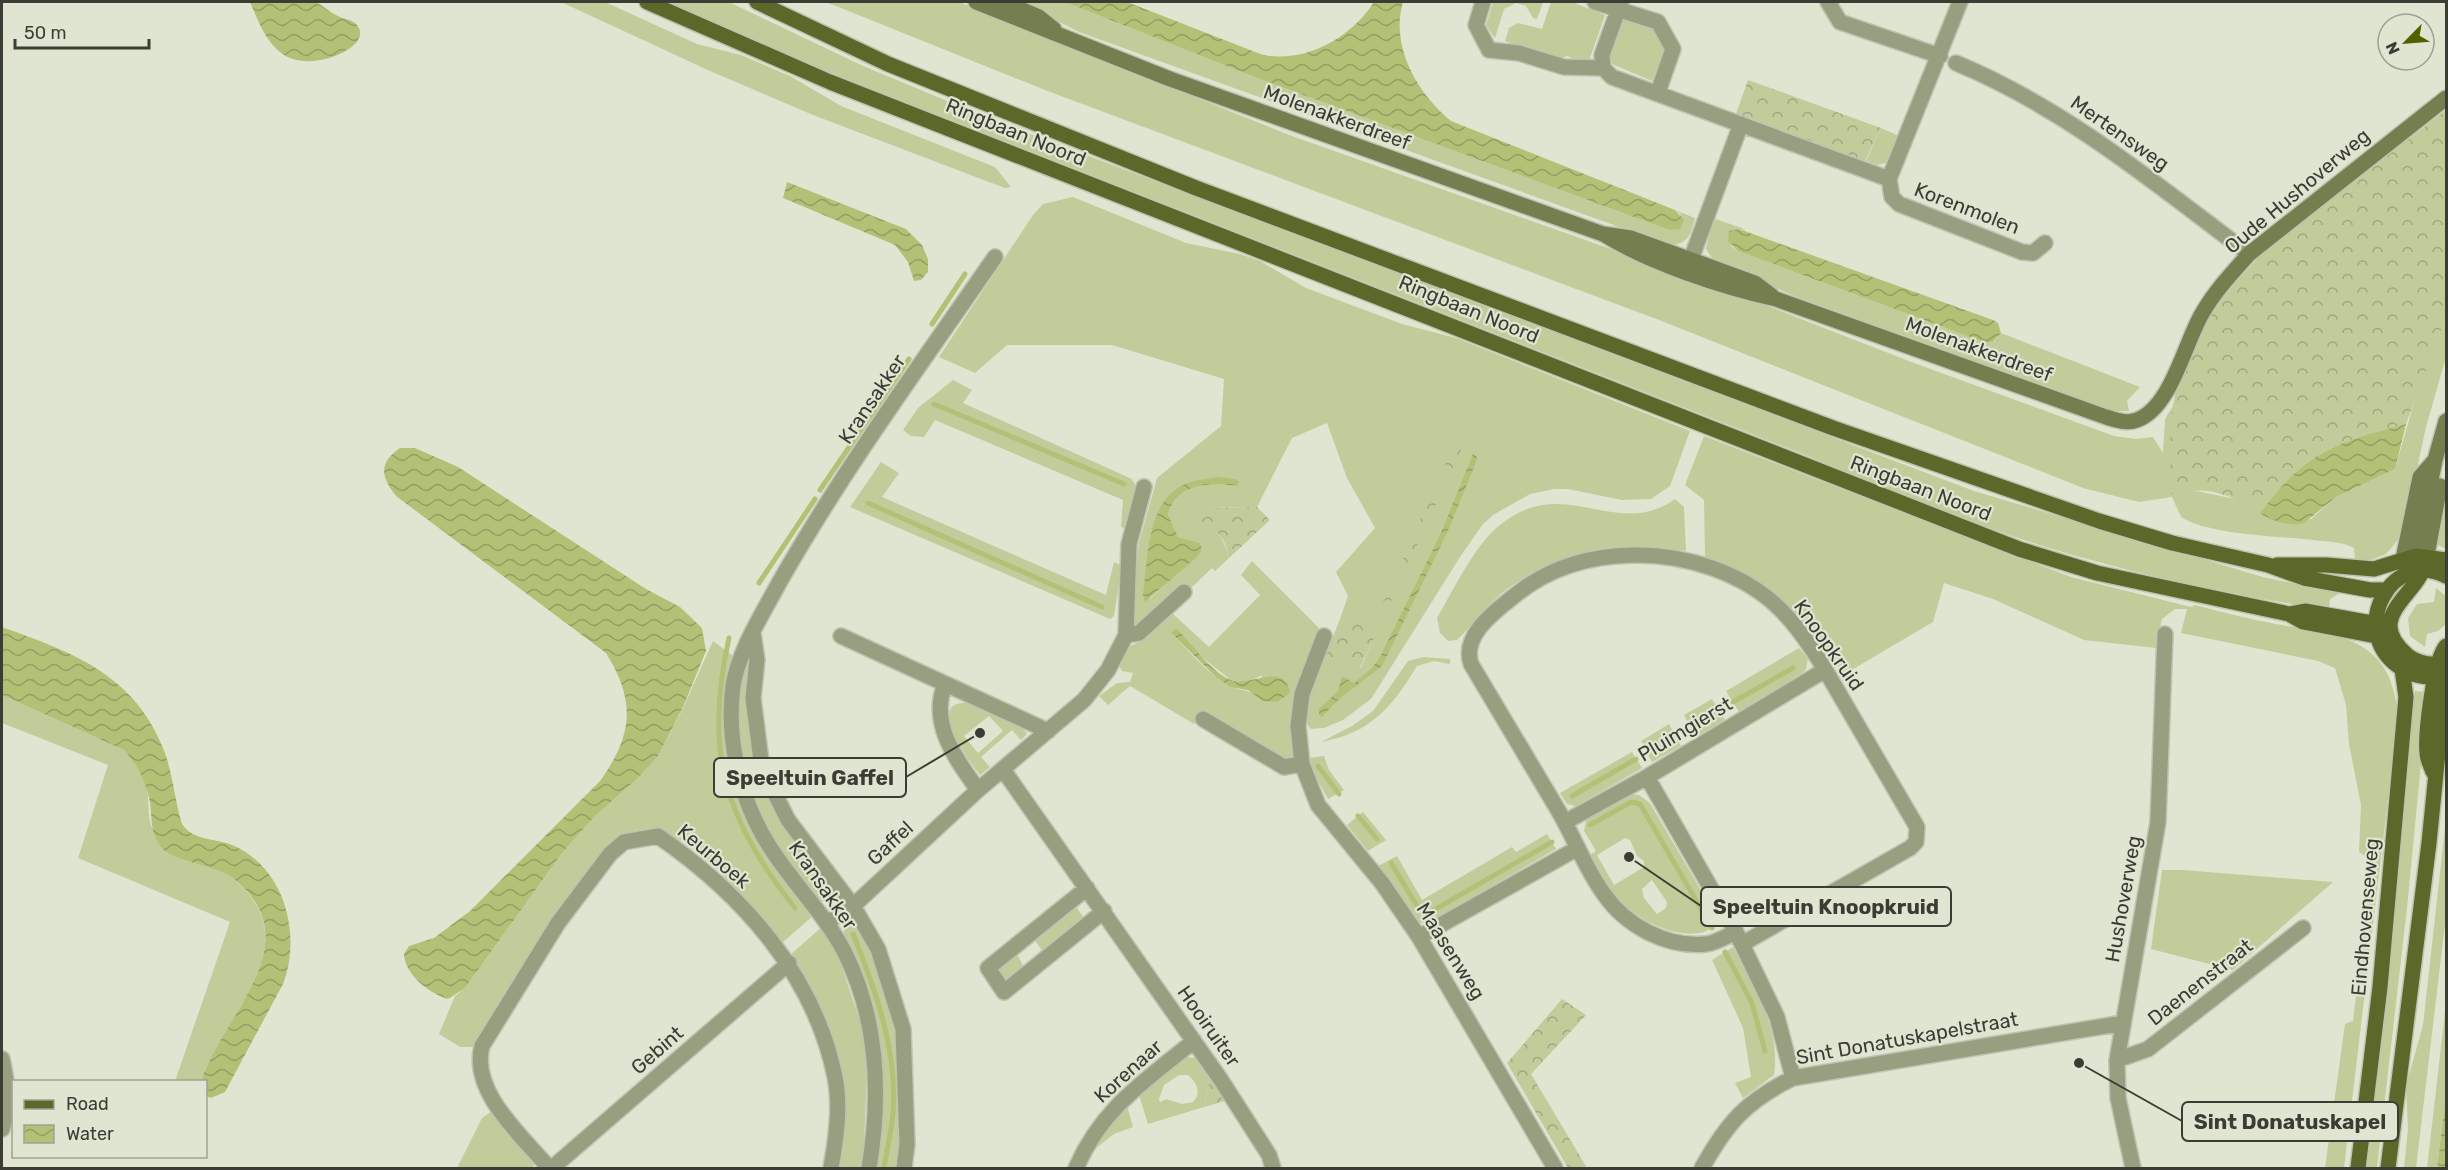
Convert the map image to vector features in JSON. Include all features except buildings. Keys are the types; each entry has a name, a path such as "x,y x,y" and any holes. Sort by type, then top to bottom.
{"main road":[{"name":"Ringbaan Noord","path":"647,2 830,82 2019,549 2097,573 2289,614 2305,611 2376,630 2391,627"},
{"name":"Ringbaan Noord","path":"757,2 888,64 1196,188 1833,428 2099,522 2172,543 2268,565 2304,578 2370,590 2387,590"},
{"path":"2443,671 2423,677 2402,669 2388,658 2376,630 2380,603 2387,590 2416,563 2446,560"},
{"name":"Ringbaan Noord","path":"2268,565 2326,565 2374,569 2389,565 2416,563"},
{"path":"2416,563 2446,576"},
{"path":"2416,563 2417,584 2395,606 2391,627 2394,638 2409,656 2418,662 2443,671"},
{"path":"2388,1168 2429,843 2435,777 2427,754 2446,646"},
{"name":"Eindhovenseweg","path":"2358,1168 2380,987 2403,732 2406,685 2402,669"},
{"path":"2435,777 2446,759"}],"street":[{"name":"Molenakkerdreef","path":"976,2 1033,26 1059,33 1170,80 1603,234 1627,249 1689,265 1747,292 1776,299 2121,422 2136,420 2146,415 2162,398"},
{"name":"Molenakkerdreef","path":"1004,2 1039,17 1059,33"},
{"name":"Korenmolen","path":"1483,2 1476,25 1489,50 1518,53 1564,67 1603,68 1612,76 1889,179"},
{"path":"1595,2 1620,6 1658,22 1673,49 1658,93"},
{"path":"1828,2 1840,22 1940,56"},
{"name":"Korenmolen","path":"1960,2 1889,179 1892,197 1899,204 2022,252 2033,253 2045,243"},
{"path":"1603,68 1602,55 1620,6"},
{"name":"Mertensweg","path":"1956,63 1993,79 2062,118 2109,149 2249,255"},
{"name":"Oude Hushoverweg","path":"2162,398 2202,313 2223,282 2249,255 2446,98"},
{"path":"1689,265 1741,124"},
{"name":"Kransakker","path":"869,1168 876,1127 873,1033 846,955 828,922 768,844 740,780 732,734 733,684 753,630 829,500 995,257"},
{"path":"2416,563 2435,460 2446,421"},
{"name":"Gaffel","path":"828,922 853,906 978,790 1004,771 1084,700 1108,670 1126,635 1129,544 1144,487"},
{"name":"Knoopkruid","path":"1657,555 1695,562 1722,572 1752,588 1781,610 1825,670 1917,827 1918,835 1910,848 1739,938 1708,944 1687,944 1656,937 1628,920 1604,894 1469,657 1469,647 1478,630 1489,618 1534,582 1557,569 1587,559 1657,555"},
{"path":"1126,635 1139,633 1184,592"},
{"name":"Kransakker","path":"753,630 757,660 753,698 762,768 788,820 853,906 878,950 903,1029 907,1144 904,1168"},
{"name":"Hushoverweg","path":"2133,1168 2118,1098 2117,1060 2158,822 2164,634"},
{"path":"841,636 1048,731"},
{"name":"Maasenweg","path":"1324,636 1302,694 1298,726 1302,764 1318,805 1382,883 1419,937 1555,1168"},
{"name":"Pluimgierst","path":"1565,822 1647,777 1825,670"},
{"path":"945,684 940,696 939,710 946,740 952,754 978,790"},
{"path":"1203,719 1284,767 1302,764"},
{"name":"Hooiruiter","path":"1004,771 1194,1041 1269,1155 1273,1168"},
{"path":"1647,777 1739,938 1777,1017 1793,1078"},
{"name":"Keurboek","path":"551,1168 499,1108 484,1082 478,1062 482,1046 558,923 610,854 624,842 658,836 688,857 758,923 789,963 822,1033 836,1079 837,1134 831,1168"},
{"path":"1419,937 1578,848"},
{"path":"1087,888 988,968 1004,992 1104,911"},
{"name":"Daenenstraat","path":"2117,1060 2148,1049 2303,928"},
{"name":"Gebint","path":"551,1168 789,963"},
{"name":"Sint Donatuskapelstraat","path":"1702,1168 1732,1121 1764,1092 1793,1078 2123,1023"},
{"name":"Korenaar","path":"1076,1168 1094,1135 1113,1108 1194,1041"},
{"path":"2,1059 8,1086 7,1112 2,1129"}],"green space":[{"path":"561,2 605,2 697,44 741,55 790,76 841,106 995,167 1011,187 1005,188 813,115 710,71"},
{"path":"661,2 729,2 861,65 983,116 1974,491 2263,577 2340,593 2330,599 2329,610 2266,599 2142,573 2008,535 777,52"},
{"path":"826,2 959,2 1292,136 1724,289 1914,363 2114,436 2136,439 2153,437 2163,453 2165,419 2173,406 2172,496 2187,489 2240,500 2275,521 2311,519 2336,497 2395,469 2417,392 2446,317 2446,357 2426,427 2403,534 2386,554 2366,562 2355,562 2354,548 2344,544 2244,534 2193,523 2181,517 2172,497 2139,502 2083,488 1659,320 1045,90"},
{"path":"1021,2 1065,2 1257,78 1669,230 1681,214 1675,210 1695,218 1692,229 1684,241 1669,245 1079,32"},
{"path":"1493,2 1543,2 1537,19 1533,18 1526,6 1516,3 1504,9 1495,38 1486,25"},
{"path":"1551,2 1572,2 1605,15 1589,61 1583,62 1567,56 1557,60 1505,41 1509,28 1518,23 1542,29"},
{"path":"1622,19 1657,29 1664,51 1652,81 1612,64 1610,55"},
{"path":"1748,80 1881,128 1865,161 1736,114"},
{"path":"2446,110 2446,317 2406,424 2359,437 2323,453 2291,476 2260,513 2240,501 2217,493 2194,490 2172,496 2170,451 2173,405 2186,362 2206,322 2233,286 2263,253"},
{"path":"1881,128 1899,136 1889,162 1877,165 1866,161"},
{"path":"1073,197 1186,243 1240,254 1260,261 1306,288 1402,324 1456,338 1690,431 1670,486 1651,499 1622,500 1568,489 1554,489 1530,494 1493,515 1483,524 1460,557 1371,699 1343,720 1324,728 1311,729 1304,721 1306,696 1325,657 1361,668 1460,434 1374,624 1340,619 1348,596 1336,572 1375,528 1347,478 1327,423 1292,438 1257,507 1200,508 1221,538 1229,558 1215,571 1212,568 1191,588 1184,582 1137,628 1132,628 1130,620 1139,543 1157,478 1221,426 1224,379 1112,345 1007,345 975,373 939,357 1033,215 1043,204","holes":["1240,482 1237,486 1216,484 1196,486 1187,490 1173,503 1168,514 1178,537 1200,543 1202,549 1150,599 1151,532 1184,484"]},
{"path":"1713,218 1747,230 1739,229 1731,246 1738,251 1986,343 1994,342 2001,333 2140,387 2127,401 2129,411 2112,411 1797,297 1714,261 1706,249"},
{"path":"953,380 972,390 963,403 1132,479 1136,487 1128,529 1121,527 1123,500 935,420 924,437 911,436 903,430 918,408"},
{"path":"1459,434 1467,437 1360,668 1325,657 1340,619 1374,623"},
{"path":"1704,436 2071,577 2191,607 2195,605 2341,637 2358,644 2373,655 2385,669 2393,689 2398,715 2344,1168 2325,1168 2345,1024 2353,1021 2369,884 2369,859 2359,852 2361,805 2349,744 2346,705 2335,668 2318,661 2181,633 2187,609 2175,609 2162,619 2156,648 2084,640 1993,599 1944,583 1933,622 1843,675 1837,665 1833,668 1808,632 1778,601 1744,576 1705,557 1704,500 1685,485"},
{"path":"881,462 899,473 882,497 1106,595 1114,562 1122,566 1114,616 1110,619 850,507"},
{"path":"2446,484 2446,549 2436,544"},
{"path":"1675,499 1684,507 1686,551 1613,549 1567,559 1545,567 1502,593 1457,640 1448,641 1440,633 1437,618 1482,543 1501,524 1524,510 1547,504 1632,513 1653,510"},
{"path":"1257,507 1270,520 1229,558 1220,536 1201,522 1198,515 1200,508"},
{"path":"1252,561 1319,628 1304,671 1296,756 1280,760 1202,710 1194,724 1130,686 1108,705 1099,696 1117,683 1130,682 1133,673 1122,671 1119,666 1128,647 1146,639 1172,613 1209,647 1260,595 1241,575","holes":["1171,633 1231,680 1246,683 1262,675 1255,694 1231,687 1205,668"]},
{"path":"2436,588 2446,596 2446,624 2438,631 2427,634 2425,647 2410,636 2408,618 2417,604 2434,602"},
{"path":"713,641 733,656 727,702 727,747 730,769 744,813 761,844 814,915 782,943 725,877 689,846 672,836 656,832 632,835 598,855 484,1026 473,1047 460,1047 439,1034 455,996 465,988 562,853 594,817 638,778 658,756 683,708"},
{"path":"1799,648 1808,659 1806,669 1799,677 1739,712 1726,691"},
{"path":"1423,657 1450,659 1450,664 1434,661 1417,666 1389,706 1367,725 1338,738 1321,742 1352,726 1373,711 1408,661"},
{"path":"748,658 754,755 836,894 833,900 826,902 820,900 787,859 769,834 750,793 739,748 737,725 741,680"},
{"path":"2415,691 2428,692 2407,908 2377,1168 2365,1168 2402,793"},
{"path":"2,695 124,750 137,766 144,780 151,825 167,849 179,859 228,875 257,906 265,931 263,956 254,982 211,1057 201,1080 175,1080 230,922 78,858 108,765 2,723"},
{"path":"1712,699 1725,720 1696,737 1684,715"},
{"path":"967,703 1020,724 1027,734 1021,740 1012,730 981,757 990,767 980,775 954,733 949,711 955,705","holes":["989,716 1003,731 978,753 964,736"]},
{"path":"1669,724 1681,746 1652,762 1641,741"},
{"path":"1632,752 1642,768 1576,806 1567,804 1560,793"},
{"path":"1324,756 1329,770 1344,790 1328,799 1313,772 1309,758"},
{"path":"1627,794 1639,795 1650,803 1720,923 1700,933 1687,934 1661,928 1637,915 1605,884 1588,856 1596,851 1584,831 1587,817","holes":["1625,838 1630,840 1637,856 1644,861 1644,867 1614,885 1597,855","1652,880 1667,902 1666,908 1657,914 1644,898 1642,889"]},
{"path":"1363,812 1386,840 1368,851 1347,825"},
{"path":"2446,819 2446,916 2416,1168 2404,1168 2408,1129 2406,1086 2423,1025"},
{"path":"1547,834 1556,849 1428,923 1419,923 1378,866 1397,856 1422,900 1512,847 1516,852"},
{"path":"2162,870 2333,882 2233,970 2151,949"},
{"path":"1077,908 1084,918 1043,952 1036,942 1036,937 1072,909"},
{"path":"856,924 871,947 900,1044 902,1100 896,1168 875,1168 883,1094 877,1037 844,937 844,928"},
{"path":"823,926 836,949 868,1046 863,1168 840,1168 844,1122 824,1017 790,955"},
{"path":"1733,947 1764,1009 1774,1041 1774,1075 1743,1098 1735,1083 1751,1077 1743,1028 1712,960"},
{"path":"1013,956 1018,956 1025,969 1010,982 1005,981 998,972 998,968"},
{"path":"1562,999 1586,1015 1531,1074 1587,1168 1568,1168 1507,1063"},
{"path":"2446,1003 2446,1095 2437,1168 2427,1168"},
{"path":"1186,1057 1195,1058 1210,1077 1204,1107 1148,1124 1139,1095","holes":["1179,1075 1188,1075 1194,1081 1198,1091 1193,1102 1182,1104 1166,1099 1160,1102 1164,1085"]},
{"path":"1210,1077 1225,1101 1204,1107"},
{"path":"1127,1106 1133,1127 1114,1134 1091,1152 1102,1133"},
{"path":"492,1111 534,1165 533,1168 457,1168 482,1118"}],"water":[{"path":"309,1 317,3 335,15 355,23 360,31 358,40 351,48 326,59 296,60 284,55 272,45 250,2"},
{"path":"1065,2 1127,2 1263,55 1279,56 1295,55 1326,45 1353,27 1374,2 1403,2 1400,35 1409,68 1427,97 1451,121 1675,210 1684,220 1680,229 1669,230 1257,78"},
{"path":"787,182 906,229 922,245 928,259 928,272 921,280 914,281 908,262 895,245 783,198"},
{"path":"1739,229 1993,320 1998,323 2001,333 1993,342 1986,343 1738,251 1728,241 1729,231"},
{"path":"2406,424 2395,469 2336,497 2304,523 2281,522 2260,513 2291,476 2323,453 2359,437"},
{"path":"400,448 415,448 458,467 646,589 680,607 702,628 706,651 683,707 658,756 638,778 594,817 562,853 465,988 448,999 426,988 413,976 405,962 404,954 409,946 434,938 470,911 600,781 619,748 624,733 627,718 626,702 616,670 606,653 396,496 387,483 384,470 388,459"},
{"path":"1473,454 1477,457 1474,467 1447,533 1382,666 1339,699 1321,718 1318,710 1338,691 1342,676 1354,683 1372,668 1380,657 1441,533"},
{"path":"1217,477 1235,479 1240,482 1237,486 1196,487 1187,490 1173,503 1168,514 1178,537 1200,543 1202,549 1198,556 1145,602 1143,595 1151,532 1163,503 1172,492 1185,484"},
{"path":"2,627 54,647 100,670 120,686 153,726 165,753 182,824 198,836 232,845 250,855 265,869 276,886 289,924 288,965 283,984 225,1092 211,1098 207,1096 207,1080 201,1080 211,1057 255,980 264,954 265,929 256,903 234,879 226,874 184,860 166,852 160,846 153,830 150,802 144,781 124,750 2,695"},
{"path":"1176,628 1209,665 1224,677 1239,682 1274,676 1287,683 1290,693 1277,702 1263,701 1248,690 1230,687 1216,677 1171,633"},
{"path":"2446,1095 2446,1168 2437,1168"}],"waterway":[{"path":"932,324 965,274"},
{"path":"820,490 909,359"},
{"path":"934,404 1124,484"},
{"path":"759,583 815,499"},
{"path":"868,503 1102,607"},
{"path":"729,638 719,715 720,749 726,782 736,813 751,844 795,908"},
{"path":"1733,702 1793,668"},
{"path":"1572,796 1636,759"},
{"path":"1318,766 1339,794"},
{"path":"1590,825 1631,802 1640,804 1712,928"},
{"path":"1358,816 1377,839"},
{"path":"1434,910 1552,842"},
{"path":"1391,863 1419,909"},
{"path":"853,934 870,977 889,1045 894,1091 893,1114 884,1168"},
{"path":"1725,952 1752,1003 1765,1051"}],"place":[{"name":"Speeltuin Gaffel","path":"980,733"},
{"name":"Speeltuin Knoopkruid","path":"1629,857"},
{"name":"Sint Donatuskapel","path":"2079,1063"}]}
